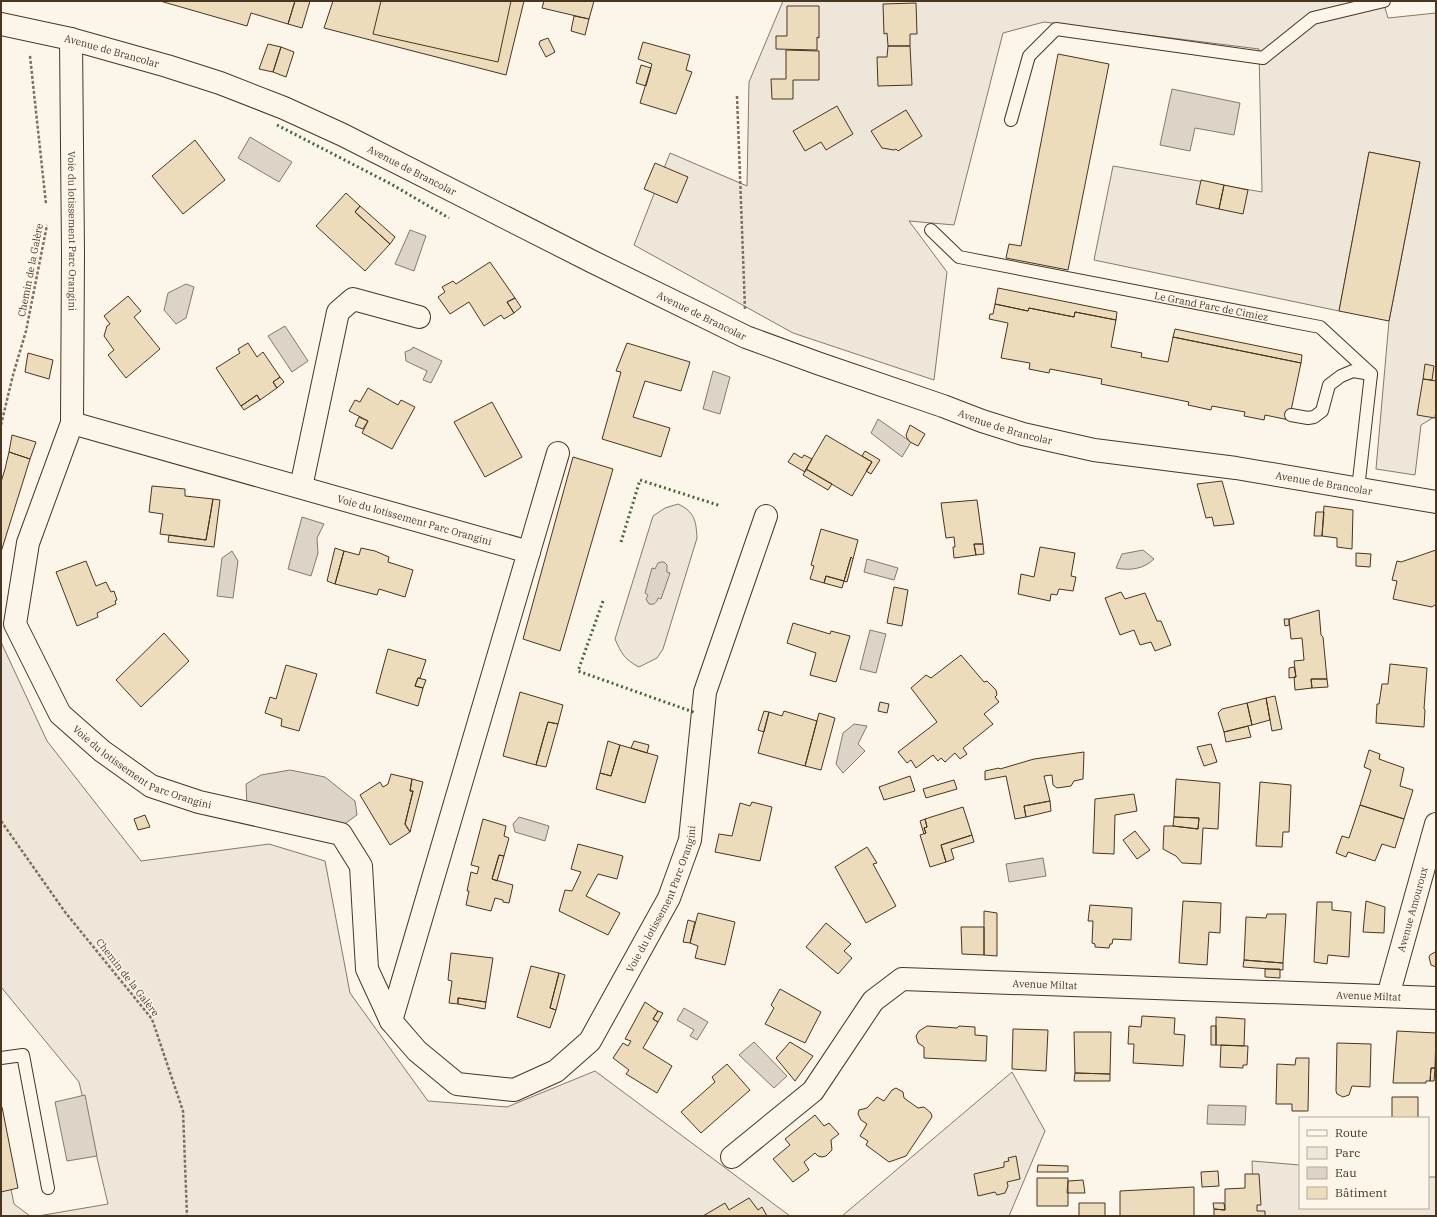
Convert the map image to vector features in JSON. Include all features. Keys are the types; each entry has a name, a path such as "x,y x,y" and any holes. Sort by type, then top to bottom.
{"street":[{"name":"Avenue de Brancolar","path":"1,24 71,40 168,66 220,83 284,108 343,135 573,252 746,337 982,421 1061,444 1094,450 1194,462 1275,474 1436,502"},
{"name":"Voie du lotissement Parc Orangini","path":"71,40 73,253 72,422 28,543 15,624 60,714 102,751 151,786 199,802 341,834 361,866 367,969 391,1021 416,1051 457,1084 514,1090 556,1071 590,1041 669,898 690,840 705,692 766,516"},
{"path":"301,487 338,312 353,299 420,317"},
{"name":"Voie du lotissement Parc Orangini","path":"72,422 529,552"},
{"path":"391,1021 558,453"},
{"name":"Avenue Amouroux","path":"1388,996 1436,824"},
{"name":"Avenue Miltat","path":"732,1157 813,1091 873,1001 902,979 1436,998"}],"lane":[{"path":"1011,120 1029,56 1056,29 1263,58 1313,18 1384,1"},
{"name":"Le Grand Parc de Cimiez","path":"931,230 959,257 1320,327 1371,374"},
{"path":"1291,414 1308,418 1314,417 1322,410 1329,386 1341,376 1353,371 1371,374 1358,489"},
{"path":"1,1058 23,1055 48,1188"}],"path":[{"name":"Chemin de la Galère","path":"29,48 47,211"},
{"path":"737,96 746,337"},
{"name":"Chemin de la Galère","path":"1,425 13,375 26,331 48,219"},
{"name":"Chemin de la Galère","path":"1,821 65,912 152,1019 183,1111 187,1216"}],"green space":[{"path":"783,1 1383,1 1388,18 1436,13 1436,416 1421,425 1415,475 1376,469 1389,321 1420,162 1369,152 1339,311 1094,260 1113,166 1262,192 1259,49 1044,22 1003,33 954,225 909,221 947,272 934,380 793,333 634,245 670,153 747,186 749,82"},
{"path":"678,504 688,510 694,518 697,538 663,649 657,658 639,667 630,662 624,656 615,639 653,516 665,508"},
{"path":"1,642 47,741 141,861 269,844 325,861 350,993 428,1101 507,1107 595,1071 790,1216 38,1216 108,1204 79,1082 1,987"},
{"path":"1012,1072 1045,1131 1009,1216 842,1216"},
{"path":"1,1140 14,1204 30,1216 1,1216"},
{"path":"1252,1161 1299,1165 1299,1209 1429,1209 1429,1177 1436,1177 1436,1216 1254,1216"}],"water":[{"path":"1172,89 1240,103 1234,135 1195,128 1190,151 1160,145"},
{"path":"250,137 292,162 279,182 238,158"},
{"path":"410,230 426,236 414,271 395,264"},
{"path":"186,284 194,287 186,318 176,324 164,310 168,293"},
{"path":"285,326 308,361 292,372 268,336"},
{"path":"413,347 442,361 431,383 423,380 427,371 406,361 405,352"},
{"path":"713,371 730,377 720,414 703,409"},
{"path":"878,419 911,442 902,457 871,433"},
{"path":"302,517 324,524 317,538 318,553 311,576 288,569"},
{"path":"1143,550 1154,559 1141,567 1126,569 1116,568 1122,554"},
{"path":"232,551 238,561 233,598 217,596 222,558"},
{"path":"867,559 898,568 894,580 864,572"},
{"path":"664,562 667,565 667,572 670,573 661,599 658,598 655,603 649,604 646,599 648,595 645,593 652,568 655,569 658,563"},
{"path":"870,630 886,634 876,673 860,669"},
{"path":"854,724 867,726 858,744 865,751 843,773 836,764 843,733"},
{"path":"290,770 325,777 355,801 357,815 343,825 247,805 246,784 261,775"},
{"path":"519,817 549,826 545,841 515,832 513,824"},
{"path":"1043,858 1046,876 1009,882 1006,864"},
{"path":"684,1008 708,1022 697,1040 690,1036 694,1030 677,1020"},
{"path":"754,1042 787,1076 774,1088 739,1055"},
{"path":"85,1095 97,1156 67,1161 55,1102"},
{"path":"1208,1105 1246,1106 1245,1125 1207,1124"}],"building":[{"path":"160,1 295,1 288,24 251,13 247,26"},
{"path":"295,1 310,1 302,28 288,24"},
{"path":"333,1 524,1 506,75 324,28"},
{"path":"381,1 511,1 498,62 373,34"},
{"path":"544,1 594,1 589,19 542,8"},
{"path":"916,3 917,34 910,34 910,46 888,46 887,33 884,34 883,4"},
{"path":"787,6 819,6 819,38 817,37 817,50 776,49 776,36 787,36"},
{"path":"574,16 589,19 585,35 571,31"},
{"path":"548,38 555,52 546,57 539,44 540,41"},
{"path":"643,42 690,55 686,70 692,72 676,114 640,103 652,64 638,59"},
{"path":"268,44 281,47 273,72 259,69"},
{"path":"888,46 910,46 912,85 878,86 877,57 887,57"},
{"path":"281,47 294,52 286,77 273,72"},
{"path":"786,50 819,51 819,80 793,80 793,99 772,99 771,79 786,79"},
{"path":"1058,54 1109,64 1068,270 1006,258 1009,244 1021,246"},
{"path":"641,65 651,68 646,86 636,83"},
{"path":"837,106 853,134 826,150 821,142 805,151 793,131"},
{"path":"906,110 922,136 898,151 896,149 882,148 871,131"},
{"path":"195,140 225,180 183,214 152,176"},
{"path":"1369,152 1420,162 1389,321 1339,311"},
{"path":"655,163 688,177 677,203 644,189"},
{"path":"1201,180 1224,185 1219,209 1196,204"},
{"path":"1224,185 1248,190 1243,214 1219,209"},
{"path":"346,193 360,206 355,212 390,244 365,271 316,226"},
{"path":"360,206 395,237 390,244 355,212"},
{"path":"490,262 515,298 507,302 514,313 504,319 501,315 484,326 469,302 450,314 438,297 445,292 442,287 453,281 456,284"},
{"path":"998,288 1117,312 1116,320 1075,312 1074,317 1029,308 1028,311 995,304"},
{"path":"128,296 141,311 134,317 160,349 126,378 108,355 114,350 104,336 107,326 110,324 104,316"},
{"path":"515,298 521,307 514,313 507,302"},
{"path":"995,304 1028,311 1029,308 1074,317 1075,312 1116,320 1111,347 1142,353 1141,357 1168,362 1173,337 1301,363 1289,420 1265,415 1264,420 1244,416 1245,412 1212,406 1211,410 1188,405 1189,402 1101,384 1102,379 1050,369 1049,373 1029,369 1030,363 1001,358 1008,323 989,319 990,314 993,314"},
{"path":"1175,329 1302,355 1301,363 1173,337"},
{"path":"248,343 257,357 263,352 280,377 273,382 277,388 260,400 257,395 241,406 216,368 240,353 238,349"},
{"path":"627,343 690,362 681,391 645,381 633,417 670,428 661,457 602,439 621,372 616,371"},
{"path":"28,353 53,360 49,379 25,372"},
{"path":"1425,364 1434,366 1432,380 1423,379"},
{"path":"280,377 284,382 277,388 273,382"},
{"path":"1423,379 1436,381 1435,418 1417,415"},
{"path":"368,388 398,405 401,400 415,407 392,449 362,433 368,421 349,411 355,400 360,402"},
{"path":"257,395 260,400 244,410 241,406"},
{"path":"492,402 522,457 485,477 454,422"},
{"path":"359,417 368,421 363,429 355,426"},
{"path":"910,425 925,434 918,446 910,442 907,438 906,435"},
{"path":"12,435 36,442 30,459 9,452"},
{"path":"826,435 872,462 852,496 806,469"},
{"path":"865,451 880,460 871,474 866,471 872,462 862,456"},
{"path":"9,452 30,459 1,552 1,482"},
{"path":"794,453 802,458 804,455 812,459 805,472 788,462"},
{"path":"573,457 613,469 560,651 523,639"},
{"path":"806,469 832,484 828,490 803,475"},
{"path":"1222,481 1234,524 1214,526 1212,517 1206,518 1197,484"},
{"path":"152,486 185,489 185,496 213,499 206,540 160,534 163,514 149,512"},
{"path":"213,499 220,500 214,547 168,542 169,535 206,540"},
{"path":"977,500 983,544 974,544 976,555 954,558 954,537 946,538 941,503"},
{"path":"1324,506 1353,510 1352,549 1337,547 1337,538 1322,536"},
{"path":"1316,512 1324,512 1322,536 1314,536"},
{"path":"821,529 858,540 853,559 851,557 844,581 826,576 824,583 810,579 814,566 811,565"},
{"path":"974,544 983,544 984,554 976,555"},
{"path":"1040,547 1075,553 1071,576 1076,577 1073,591 1059,589 1057,595 1051,594 1050,601 1018,594 1021,574 1034,577"},
{"path":"335,548 344,551 335,584 327,581"},
{"path":"361,548 375,551 389,557 388,562 413,570 405,597 379,589 377,595 335,584 344,551 359,555"},
{"path":"1436,550 1436,604 1432,607 1393,599 1397,581 1392,580 1397,561 1401,562"},
{"path":"1356,553 1371,554 1370,567 1356,566"},
{"path":"851,557 853,559 847,582 844,581"},
{"path":"86,561 96,586 106,582 111,592 114,591 117,600 115,601 116,604 97,613 98,617 77,626 56,572"},
{"path":"826,576 844,581 842,588 824,583"},
{"path":"894,587 908,590 902,626 887,623"},
{"path":"1121,592 1125,599 1145,593 1157,621 1161,621 1171,645 1155,651 1151,642 1140,645 1134,630 1120,635 1105,598"},
{"path":"1319,610 1327,679 1311,679 1312,688 1295,690 1294,677 1296,677 1294,661 1304,660 1302,638 1291,639 1289,619"},
{"path":"1284,619 1289,619 1289,625 1285,626"},
{"path":"793,623 830,634 831,631 850,636 836,682 810,675 816,653 787,643"},
{"path":"164,633 189,661 141,707 116,680"},
{"path":"388,649 426,660 420,678 418,678 415,686 423,688 418,706 376,693"},
{"path":"961,655 984,682 987,681 996,690 997,695 995,697 999,702 984,714 993,724 963,748 967,754 960,759 955,753 945,762 941,758 938,761 933,755 916,768 911,760 907,763 898,752 937,722 911,688 926,675 931,678"},
{"path":"1390,664 1427,668 1424,727 1376,723 1377,704 1379,704 1382,684 1388,684"},
{"path":"286,665 317,674 299,731 281,726 282,719 265,713 270,697 276,699"},
{"path":"1294,667 1296,677 1289,678 1289,668"},
{"path":"418,678 426,680 423,688 415,686"},
{"path":"1311,679 1327,679 1328,687 1312,688"},
{"path":"520,692 563,705 558,724 548,722 536,765 503,756"},
{"path":"1275,696 1282,729 1272,731 1266,698"},
{"path":"1266,698 1270,720 1252,725 1247,703"},
{"path":"880,702 889,704 887,713 878,711"},
{"path":"1247,703 1252,725 1224,732 1218,713 1222,709"},
{"path":"764,711 769,712 764,732 758,730"},
{"path":"784,711 817,721 805,766 758,753 769,712 782,716"},
{"path":"819,713 835,718 821,770 805,766"},
{"path":"548,722 558,724 546,767 536,765"},
{"path":"1248,726 1251,737 1226,742 1224,732"},
{"path":"608,741 620,745 611,776 600,773"},
{"path":"634,741 649,745 647,753 631,748"},
{"path":"1211,744 1217,762 1204,766 1197,747"},
{"path":"620,745 658,756 645,803 596,789 600,773 611,776"},
{"path":"1369,750 1380,754 1379,759 1404,768 1400,786 1413,790 1404,819 1360,805 1371,770 1364,767"},
{"path":"1084,752 1083,779 1074,781 1071,786 1057,788 1053,785 1052,775 1044,776 1050,801 1024,806 1026,817 1015,819 1006,776 985,780 985,771 1000,769 1034,759"},
{"path":"391,774 412,779 410,791 413,791 405,824 410,832 390,845 360,795 380,782 383,787 388,784"},
{"path":"910,776 915,791 884,800 879,787"},
{"path":"412,779 423,782 410,832 405,824 413,791 410,791"},
{"path":"1176,779 1220,783 1218,829 1203,828 1201,864 1182,863 1176,856 1163,849 1164,826 1198,829 1199,818 1174,817"},
{"path":"954,780 957,789 926,798 923,789"},
{"path":"1260,782 1291,785 1289,832 1283,832 1282,847 1256,846"},
{"path":"1134,794 1137,811 1115,815 1114,854 1093,853 1095,799"},
{"path":"1050,801 1051,811 1026,817 1024,806"},
{"path":"752,802 772,807 760,861 715,852 719,834 732,836 740,803 750,806"},
{"path":"1360,805 1404,819 1395,848 1382,844 1375,861 1348,852 1346,857 1336,853 1342,836 1349,838"},
{"path":"963,807 972,835 941,845 946,862 930,867 920,835 926,833 924,828 927,827 925,819"},
{"path":"145,815 150,827 138,830 134,819"},
{"path":"1174,817 1199,818 1198,829 1173,826"},
{"path":"483,819 506,826 504,836 509,838 504,856 499,855 492,879 513,885 509,903 495,898 491,911 466,905 471,872 477,874 479,867 471,865"},
{"path":"925,819 927,827 924,828 926,833 924,834 920,821"},
{"path":"1135,831 1150,850 1137,859 1123,840"},
{"path":"972,835 974,842 951,849 954,859 946,862 941,845"},
{"path":"578,844 623,856 617,879 598,874 586,896 620,913 608,935 559,911 565,890 572,891 581,872 571,869"},
{"path":"867,847 877,863 873,864 896,906 866,923 835,867"},
{"path":"499,855 504,856 497,881 492,879"},
{"path":"1183,901 1221,903 1220,933 1209,932 1207,965 1179,963"},
{"path":"1366,901 1385,907 1384,933 1363,932"},
{"path":"1317,902 1332,902 1332,910 1351,912 1349,957 1328,955 1327,964 1314,962"},
{"path":"1090,905 1132,908 1131,940 1113,939 1109,948 1095,947 1095,944 1092,943 1093,921 1088,921"},
{"path":"984,911 997,913 997,956 984,955"},
{"path":"698,913 735,922 725,965 695,958 698,946 690,943"},
{"path":"1267,914 1286,914 1283,963 1244,960 1246,917 1266,918"},
{"path":"688,920 695,922 690,943 683,942"},
{"path":"826,923 851,944 844,951 852,958 838,974 806,947"},
{"path":"961,927 984,927 984,955 962,954"},
{"path":"1435,952 1436,967 1431,965 1429,957"},
{"path":"451,953 493,958 486,1002 458,998 458,1004 449,1003 452,981 448,980"},
{"path":"1244,960 1283,963 1283,970 1243,967"},
{"path":"531,966 559,973 550,1008 556,1010 550,1028 517,1017"},
{"path":"1265,969 1280,969 1280,978 1265,977"},
{"path":"559,973 565,975 556,1010 550,1008"},
{"path":"780,989 821,1012 805,1043 765,1024 774,1008 771,1005"},
{"path":"458,998 486,1002 485,1009 458,1004"},
{"path":"645,1002 658,1011 653,1019 658,1022 643,1048 672,1066 657,1093 626,1074 629,1070 613,1058 623,1043 628,1046 631,1041 625,1039"},
{"path":"658,1011 663,1013 658,1022 653,1019"},
{"path":"1142,1016 1175,1018 1174,1034 1185,1035 1183,1066 1133,1063 1134,1044 1128,1044 1129,1026 1141,1027"},
{"path":"1216,1017 1245,1019 1244,1046 1216,1045"},
{"path":"927,1026 957,1028 959,1026 975,1027 975,1035 987,1036 986,1061 924,1058 924,1047 918,1043 916,1036 919,1031"},
{"path":"1211,1026 1216,1026 1216,1045 1211,1045"},
{"path":"1013,1029 1048,1030 1046,1071 1012,1069"},
{"path":"1397,1031 1436,1033 1435,1068 1431,1068 1430,1081 1426,1081 1426,1083 1393,1083"},
{"path":"1074,1032 1111,1032 1110,1074 1075,1073"},
{"path":"790,1042 813,1056 795,1081 776,1058"},
{"path":"1337,1043 1371,1044 1370,1087 1352,1086 1349,1095 1343,1097 1337,1094"},
{"path":"1221,1045 1248,1046 1247,1065 1243,1065 1243,1068 1220,1067"},
{"path":"1296,1058 1309,1058 1308,1111 1292,1111 1292,1104 1276,1104 1277,1064 1295,1065"},
{"path":"727,1064 750,1090 701,1133 681,1112 715,1082 712,1077"},
{"path":"1431,1068 1435,1068 1434,1081 1430,1081"},
{"path":"1075,1073 1110,1074 1110,1081 1074,1081"},
{"path":"896,1088 903,1092 904,1098 918,1108 924,1107 931,1113 932,1117 906,1156 889,1162 866,1145 868,1141 860,1136 867,1124 861,1120 858,1114 859,1110 867,1108 877,1097 884,1101 892,1090"},
{"path":"1392,1097 1418,1097 1418,1117 1392,1117"},
{"path":"2,1107 18,1188 1,1192 1,1108"},
{"path":"815,1115 824,1126 829,1123 839,1134 831,1140 832,1150 826,1156 822,1157 815,1153 804,1162 809,1170 793,1182 773,1159 790,1145 785,1139"},
{"path":"1016,1156 1020,1179 1007,1182 1008,1186 1005,1193 997,1195 995,1192 978,1196 974,1174 1004,1167 1004,1162 1009,1161 1008,1158"},
{"path":"1038,1165 1068,1166 1068,1172 1037,1172"},
{"path":"1218,1171 1219,1186 1202,1187 1201,1172"},
{"path":"1245,1174 1259,1174 1261,1205 1257,1205 1257,1211 1265,1211 1265,1216 1214,1216 1214,1209 1225,1210 1225,1189 1245,1188"},
{"path":"1037,1178 1068,1178 1068,1206 1037,1206"},
{"path":"1083,1180 1085,1193 1067,1193 1068,1181"},
{"path":"1194,1187 1194,1216 1120,1216 1120,1191"},
{"path":"749,1198 758,1210 762,1207 767,1216 703,1216 725,1203 729,1210"},
{"path":"1079,1203 1105,1203 1105,1216 1079,1216"},
{"path":"1213,1203 1224,1203 1225,1210 1214,1209"}],"hedge":[{"path":"277,125 391,184 449,218"},
{"path":"621,542 640,480 721,506"},
{"path":"603,601 578,671 696,713"}]}
